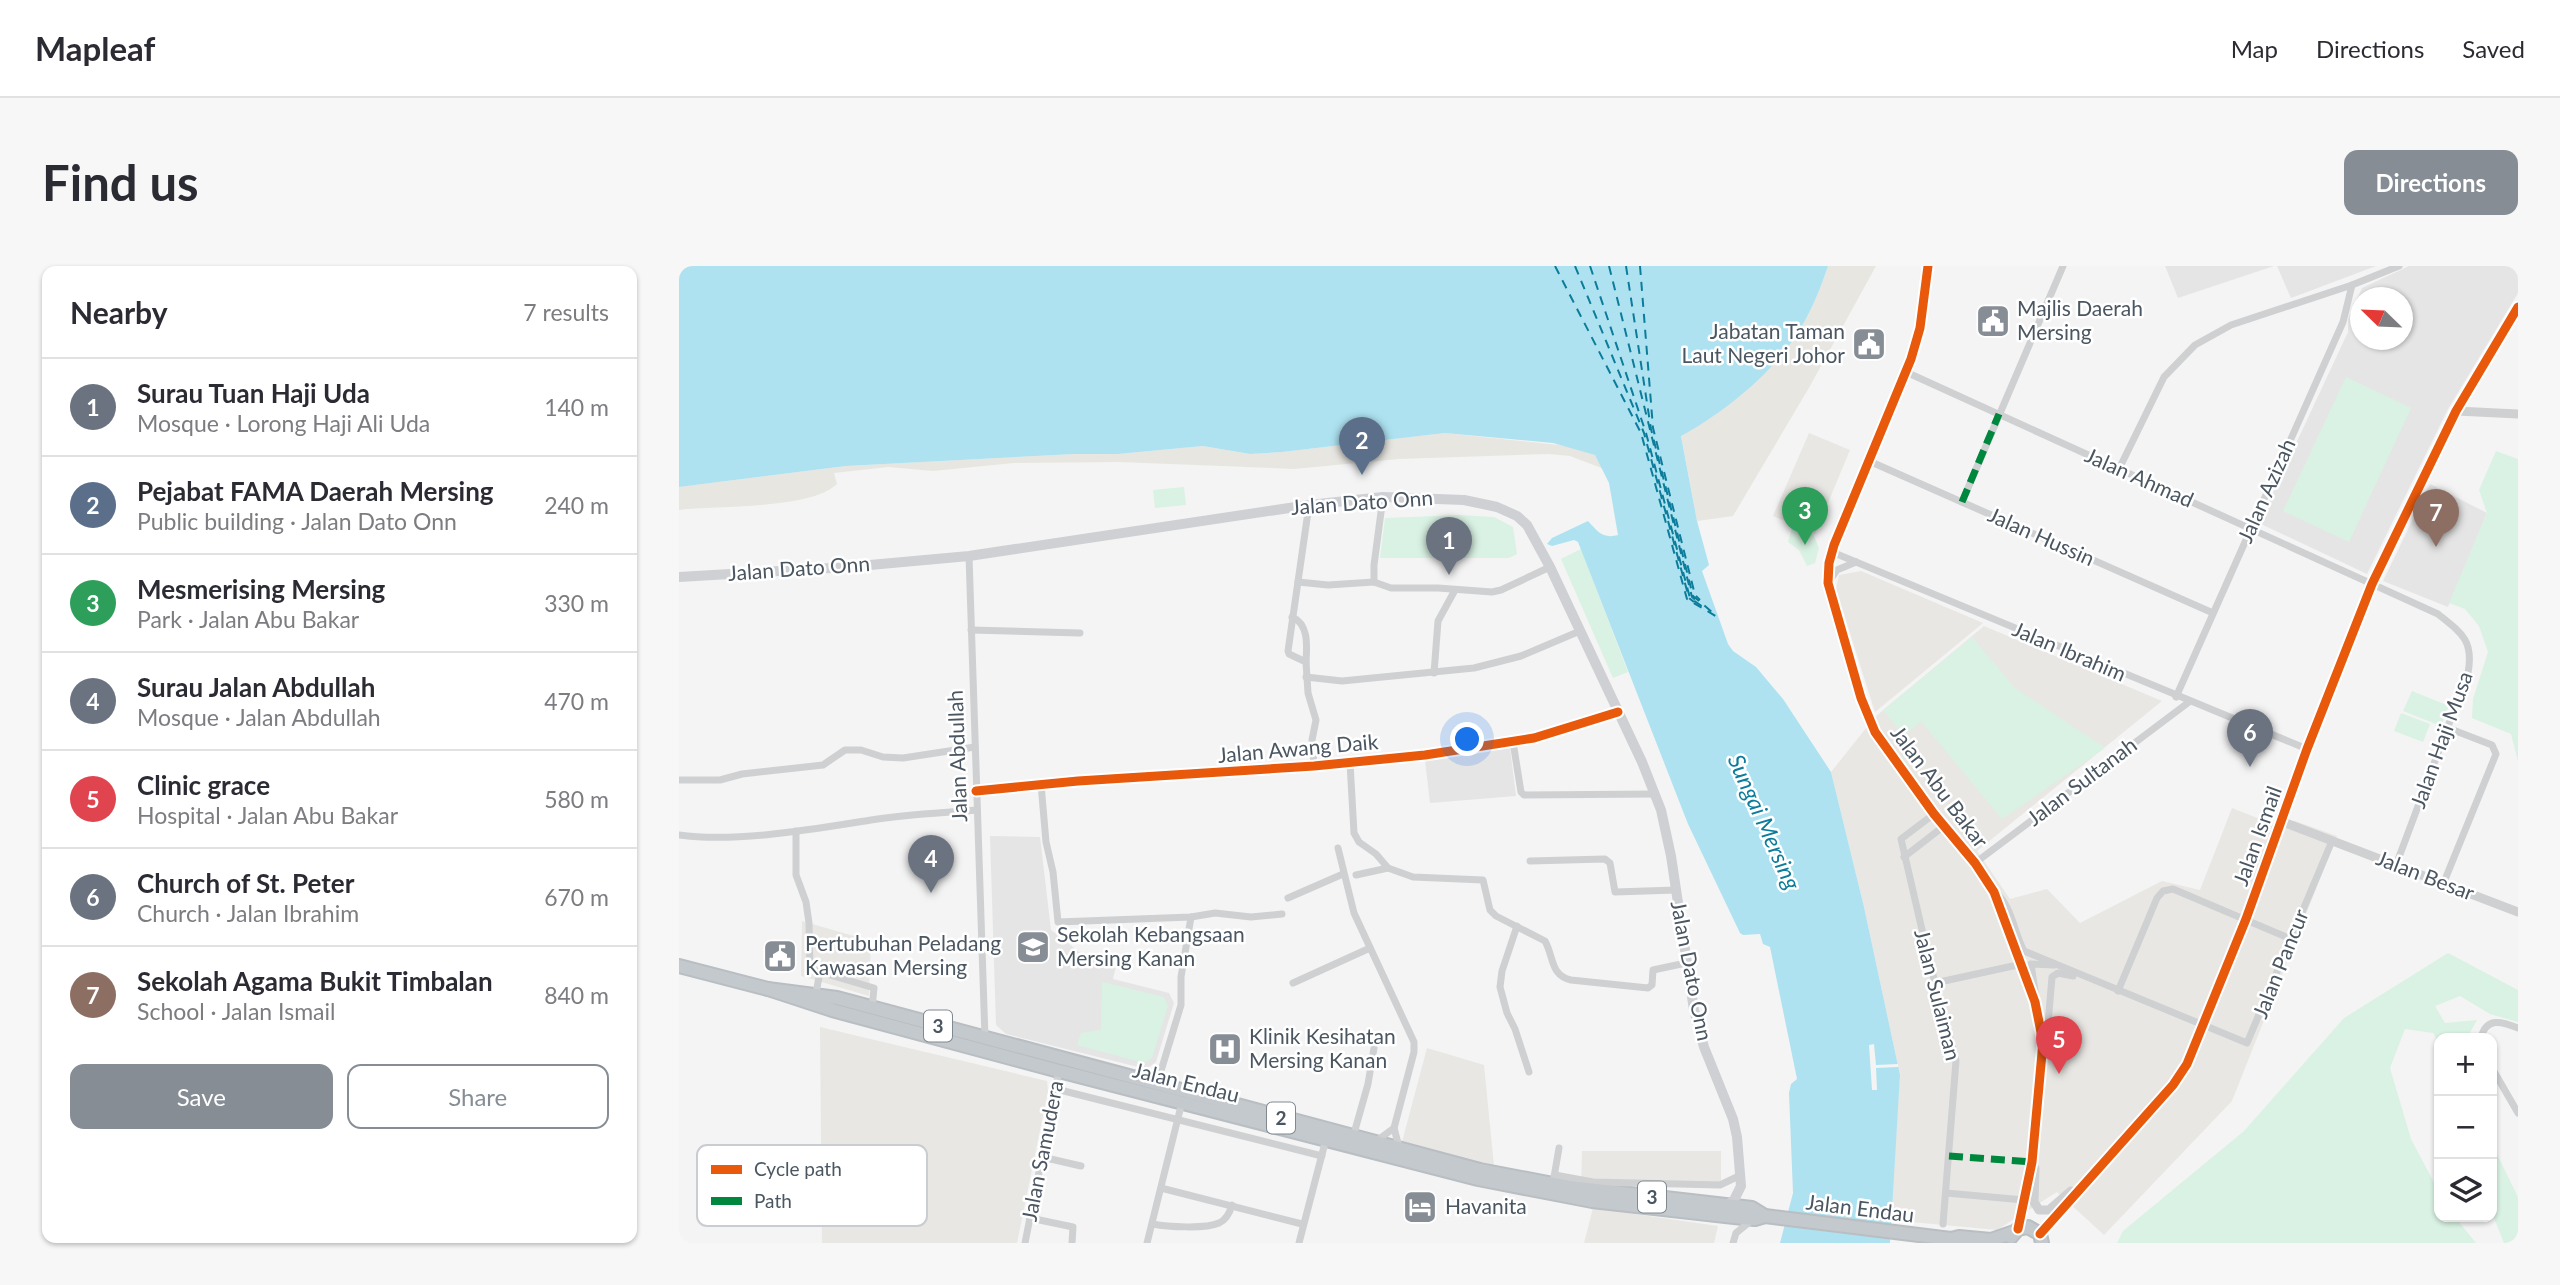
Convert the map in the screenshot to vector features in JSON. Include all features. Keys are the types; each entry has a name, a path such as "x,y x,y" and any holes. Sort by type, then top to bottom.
{"highway":[{"name":"Jalan Endau","path":"679,966 815,1000 1326,1139 1480,1170 1593,1186 1727,1211"},
{"name":"Jalan Endau","path":"815,1000 872,1008 985,1039 1060,1066 1157,1085 1374,1142 1478,1179 1567,1197 1757,1214 1954,1242 1959,1237 1991,1240 2014,1235"},
{"name":"3","path":"2014,1235 2028,1227 2041,1239"}],"main road":[{"name":"Jalan Dato Onn","path":"679,577 969,556 1309,505 1384,497 1457,499 1480,502 1509,511 1527,524 1550,567 1655,794 1665,824 1694,1010 1704,1046 1735,1128 1741,1180 1757,1214"},
{"path":"1727,1211 1741,1180"}],"street":[{"name":"Jalan Abu Bakar","path":"1928,266 1920,328 1906,372 1832,552 1828,583 1857,685 1871,723 1885,748 1975,863 1994,892 2035,1002 2043,1036 2032,1163 2014,1235"},
{"path":"1962,502 2063,266"},
{"path":"2119,469 2164,377 2195,345 2231,325 2352,285 2399,266"},
{"name":"Jalan Azizah","path":"2176,697 2343,322 2352,285"},
{"name":"Jalan Ismail","path":"2041,1239 2099,1167 2181,1075 2246,919 2307,749 2372,584 2456,411 2518,307"},
{"name":"Jalan Ahmad","path":"1906,372 2372,584"},
{"path":"2456,411 2518,414"},
{"name":"Jalan Hussin","path":"1869,461 2213,613"},
{"path":"1374,582 1384,497"},
{"path":"1306,662 1289,654 1309,505"},
{"name":"Jalan Ibrahim","path":"1832,552 2176,697 2307,749"},
{"name":"Jalan Abdullah","path":"969,556 985,1039"},
{"path":"1828,583 1837,570 1857,562"},
{"path":"1298,582 1328,585 1374,582 1391,588 1497,591 1550,567"},
{"name":"Jalan Haji Musa","path":"2372,584 2438,614 2466,640 2471,656 2468,673 2396,864"},
{"path":"1434,673 1438,621 1454,590"},
{"path":"1292,617 1298,619 1304,631 1306,677 1315,720 1314,766"},
{"path":"971,630 1080,633"},
{"path":"1306,677 1342,681 1500,664 1580,631"},
{"name":"Jalan Sultanah","path":"1975,863 2189,702"},
{"name":"Jalan Awang Daik","path":"976,791 1041,784 1350,763 1513,742 1618,712"},
{"path":"2444,882 2495,754 2492,745 2448,728"},
{"path":"1513,742 1521,792 1524,795 1655,794"},
{"path":"679,780 720,780 742,774 823,765 845,750 861,750 883,757 903,758 975,747"},
{"path":"1350,763 1356,838 1388,868 1413,877 1483,880 1490,910 1496,916 1545,941 1557,974 1571,980 1649,988 1653,970 1686,964"},
{"path":"1041,784 1046,842 1053,872 1058,922 1191,917 1215,913 1251,917 1282,914"},
{"path":"679,835 744,835 796,831 904,815 977,810"},
{"name":"Jalan Sulaiman","path":"1934,814 1901,839 1935,983 1957,1061 1943,1224"},
{"name":"Jalan Besar","path":"2283,822 2517,910"},
{"path":"1904,857 1944,826"},
{"path":"796,831 796,874 806,902 810,969 874,988 872,1008"},
{"name":"Jalan Pancur","path":"2203,1027 2248,1043 2332,841"},
{"path":"1338,848 1352,908 1414,1042 1414,1052 1394,1128 1388,1135 1374,1142"},
{"path":"1530,861 1605,859 1610,863 1615,892 1676,890"},
{"path":"1356,875 1388,868"},
{"path":"1288,898 1343,874"},
{"path":"2118,991 2162,891 2173,889 2291,939"},
{"path":"1994,892 2004,903 2024,951 2203,1027"},
{"path":"1157,1085 1181,1004 1181,977 1191,917"},
{"path":"1517,926 1501,971 1500,987 1529,1072"},
{"path":"1293,984 1370,948"},
{"path":"1935,983 2022,964"},
{"path":"2035,1002 2031,964 2056,964"},
{"path":"815,1000 820,972"},
{"path":"2043,1036 2048,1024 2051,982 2055,973 2085,977"},
{"path":"2483,1033 2486,1025 2491,1022 2518,1028"},
{"path":"1353,1137 1369,1080 1374,1048"},
{"name":"Jalan Samudera","path":"1025,1243 1060,1066"},
{"path":"2497,1077 2518,1113"},
{"path":"1056,1089 1322,1156"},
{"path":"1147,1243 1182,1102"},
{"path":"1394,1128 1403,1153"},
{"path":"1299,1243 1326,1139"},
{"path":"1554,1180 1559,1148"},
{"path":"1042,1157 1081,1166"},
{"path":"2032,1163 2035,1168 2034,1202 2036,1208 2044,1211 2057,1205 2099,1167"},
{"path":"1593,1186 1720,1185 1741,1180"},
{"path":"1161,1188 1302,1224"},
{"path":"1946,1194 2024,1200"},
{"path":"1153,1224 1171,1227 1218,1224 1228,1215 1232,1205"},
{"path":"1727,1211 1736,1233"},
{"path":"1733,1243 1736,1233 1757,1214"},
{"path":"1030,1218 1073,1227 1072,1243"}],"shaded area":[{"path":"2165,266 2274,266 2178,298"},
{"path":"2277,266 2376,266 2291,298"},
{"path":"2409,266 2518,266 2518,293 2448,409 2367,574 2259,523 2348,332 2350,315 2350,350 2413,350 2413,287 2364,287"},
{"path":"1809,433 1850,450 1815,534 1773,516"},
{"path":"2430,484 2487,513 2448,607 2383,581"},
{"path":"1861,571 1983,623 1875,712 1836,589 1839,575"},
{"path":"1984,626 2162,701 1977,851 2010,899 2047,889 2080,923 2162,881 2200,890 2232,808 2270,823 2295,821 2337,836 2232,1101 2104,1235 2057,1192 1997,1230 1890,1220 1900,1075 1864,907 1831,772 1875,717"},
{"path":"1510,748 1516,796 1430,803 1425,760"},
{"name":"Sekolah Kebangsaan Mersing Kanan","path":"990,836 1040,837 1051,930 1083,955 1119,954 1113,979 1169,993 1174,1003 1156,1062 1146,1069 1006,1034 996,1025"},
{"path":"802,921 871,941 869,996 801,976"},
{"path":"820,1027 1047,1081 1048,1091 1017,1243 822,1243 822,1226 927,1226 927,1145 821,1145"},
{"path":"1427,1048 1484,1065 1494,1166 1402,1142"},
{"path":"1582,1151 1721,1151 1721,1188 1581,1183"},
{"path":"1593,1208 1718,1226 1714,1243 1584,1243"}],"green space":[{"path":"2346,377 2411,408 2349,542 2283,511"},
{"path":"2496,451 2518,459 2518,761 2511,734 2472,718 2473,699 2488,652 2479,626 2465,609 2449,603 2487,513 2479,490"},
{"path":"1184,487 1186,505 1155,508 1153,490"},
{"path":"1460,515 1494,517 1513,527 1517,554 1509,558 1380,558 1385,518"},
{"path":"1793,525 1812,532 1819,548 1815,563 1807,566 1799,550 1788,542"},
{"path":"1581,549 1628,672 1613,678 1561,559"},
{"path":"1972,637 2015,688 2105,748 2002,819 1921,721 1904,736 1883,710"},
{"path":"2412,691 2449,706 2441,726 2403,711"},
{"path":"2401,713 2430,724 2423,742 2394,731"},
{"path":"2448,953 2518,990 2518,1022 2490,1014 2460,996 2435,1006 2445,1023 2477,1020 2470,1033 2434,1035 2405,1029 2390,1068 2411,1139 2434,1183 2434,1222 2459,1222 2476,1243 2117,1243 2123,1231 2244,1131 2344,1018"},
{"path":"1102,982 1164,997 1168,1006 1152,1058 1144,1063 1077,1045 1081,1033 1101,1030"},
{"path":"2497,1154 2518,1197 2518,1243 2504,1243 2496,1222"}],"sand":[{"path":"1828,266 1876,266 1810,386 1733,516 1697,521 1681,435 1732,402 1779,358 1806,319"},
{"path":"1445,433 1568,446 1595,455 1604,469 1570,456 1548,454 1399,459 1294,469 1119,462 1014,463 933,471 888,467 834,473 837,484 806,498 762,505 679,510 679,487 846,466 1118,454 1203,446 1250,454"}],"water":[{"name":"Sungai Mersing","path":"679,266 1828,266 1806,319 1779,358 1732,402 1681,436 1697,521 1709,565 1702,571 1728,644 1733,651 1756,667 1783,699 1831,772 1864,907 1900,1075 1890,1243 1780,1243 1793,1193 1789,1093 1791,1084 1797,1079 1770,947 1763,944 1760,934 1740,933 1688,824 1578,542 1574,540 1552,546 1547,544 1552,538 1588,521 1605,535 1618,535 1609,483 1595,455 1553,443 1445,433 1250,454 1203,446 1118,454 846,466 679,487"}],"pier":[{"path":"1874,1044 1876,1065 1898,1064 1898,1067 1876,1068 1877,1090 1872,1090 1869,1045"}],"ferry route":[{"path":"1555,266 1641,433 1687,599 1719,618"},
{"path":"1575,266 1644,433 1689,598 1694,602"},
{"path":"1590,266 1646,433 1690,598 1706,609"},
{"path":"1609,266 1692,597 1698,602"},
{"path":"1626,266 1651,429 1693,596 1712,612"},
{"path":"1640,266 1653,428 1695,595 1700,600"}],"marked path":[{"path":"1962,502 1999,414"},
{"path":"1949,1156 2032,1162"}],"cycle path":[{"path":"1928,266 1920,328 1911,359 1834,545 1829,563 1828,583 1861,698 1875,732 1994,892 2035,1002 2043,1042 2032,1162 2018,1229"},
{"path":"2040,1234 2173,1085 2187,1064 2246,919 2307,749 2372,584 2456,411 2518,307"},
{"path":"976,791 1425,755 1534,738 1618,712"}],"place":[{"name":"Majlis Daerah Mersing","path":"1993,321"},
{"name":"Jabatan Taman Laut Negeri Johor","path":"1869,344"},
{"name":"Pejabat FAMA Daerah Mersing","path":"1362,475"},
{"name":"Mesmerising Mersing","path":"1805,545"},
{"name":"Sekolah Agama Bukit Timbalan","path":"2436,547"},
{"name":"Surau Tuan Haji Uda","path":"1449,575"},
{"name":"Church of St. Peter","path":"2250,767"},
{"name":"Surau Jalan Abdullah","path":"931,893"},
{"name":"Sekolah Kebangsaan Mersing Kanan","path":"1033,947"},
{"name":"Pertubuhan Peladang Kawasan Mersing","path":"780,956"},
{"name":"Klinik Kesihatan Mersing Kanan","path":"1225,1049"},
{"name":"Clinic grace","path":"2059,1074"},
{"name":"Havanita","path":"1420,1207"}]}
